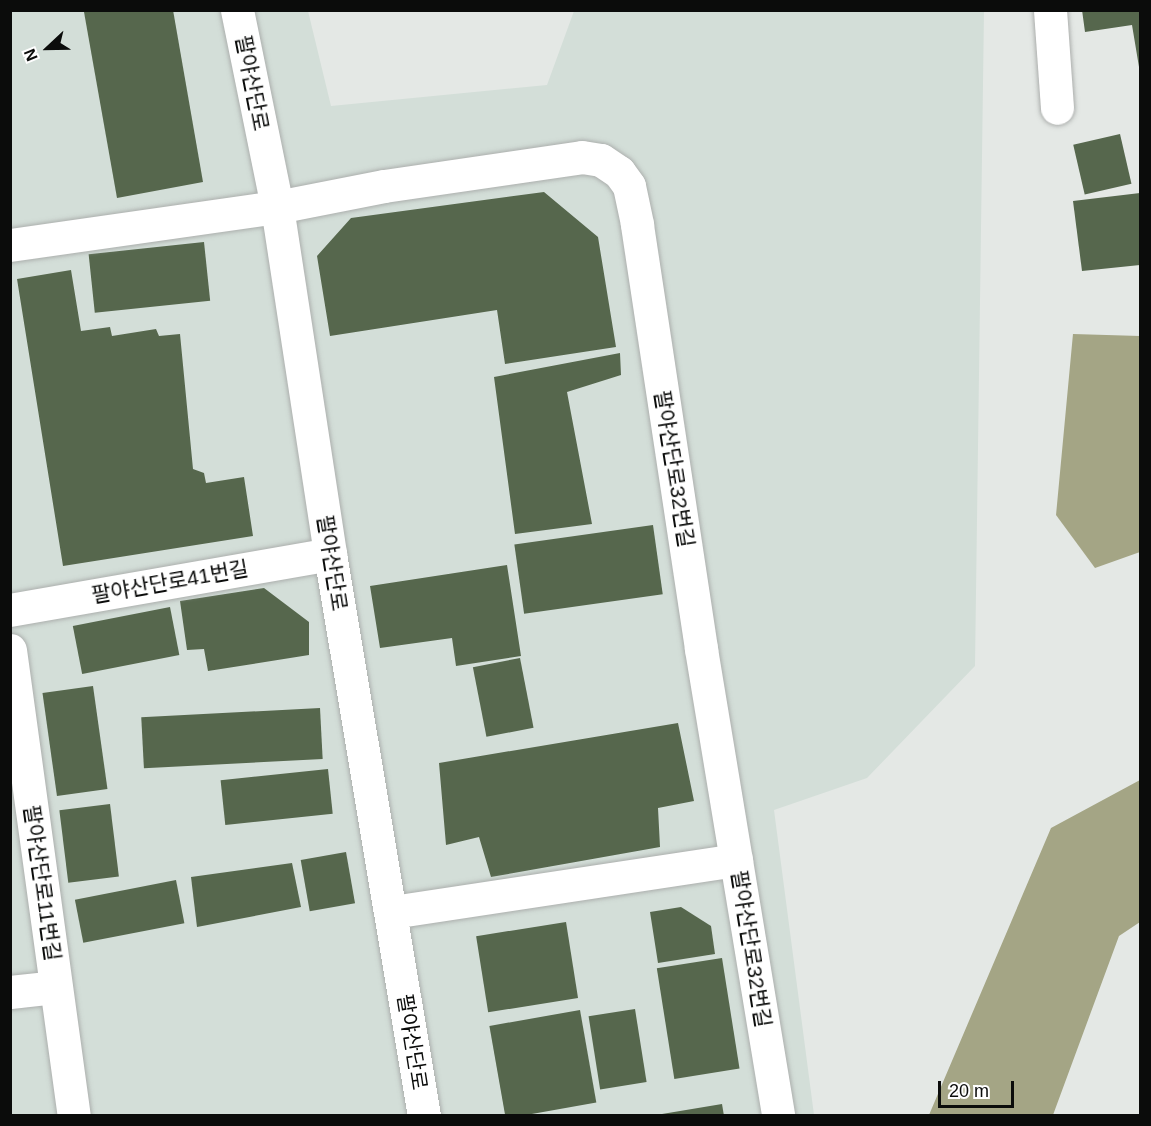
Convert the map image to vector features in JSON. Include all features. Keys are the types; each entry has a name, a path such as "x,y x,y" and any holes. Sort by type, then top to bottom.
{"street":[{"name":"팔야산단로","path":"237,10 277,207 330,554 392,912 424,1116"},
{"path":"1050,10 1057,108"},
{"name":"팔야산단로32번길","path":"277,207 384,186 582,157 601,160 619,172 629,186 638,225 701,649 778,1116"},
{"path":"10,245 277,207"},
{"name":"팔야산단로41번길","path":"10,610 330,554"},
{"name":"팔야산단로11번길","path":"10,650 74,1116"},
{"path":"392,912 736,860"},
{"path":"10,992 56,987"}],"shaded area":[{"path":"10,11 308,11 331,106 547,85 574,11 984,11 975,666 867,778 774,810 814,1115 11,1115"}],"green space":[{"path":"1073,334 1140,336 1140,552 1095,568 1056,515"},
{"path":"1140,780 1140,922 1119,936 1053,1115 929,1115 1051,828"}],"building":[{"path":"173,10 203,182 117,198 84,12"},
{"path":"1082,10 1140,10 1140,73 1132,25 1085,32"},
{"path":"1120,134 1131,184 1085,194 1073,145"},
{"path":"544,192 598,237 616,347 505,364 497,310 330,336 317,256 351,218"},
{"path":"1140,193 1140,265 1082,271 1073,201"},
{"path":"204,242 210,301 95,313 89,254"},
{"path":"71,270 81,331 110,327 112,336 156,329 159,336 180,334 193,469 204,473 206,483 244,477 253,536 63,566 17,279"},
{"path":"620,353 621,375 567,392 592,524 515,534 494,377"},
{"path":"653,525 663,594 524,614 514,544"},
{"path":"507,565 521,656 456,666 452,638 380,648 370,586"},
{"path":"264,588 309,622 309,655 208,671 204,649 187,650 180,601"},
{"path":"170,607 179,655 82,674 73,626"},
{"path":"520,658 534,728 486,737 473,667"},
{"path":"93,686 107,789 57,796 42,693"},
{"path":"320,708 323,759 144,768 141,717"},
{"path":"678,723 694,801 658,808 660,847 491,877 479,837 446,845 439,763"},
{"path":"328,769 333,814 225,825 221,780"},
{"path":"110,804 119,876 68,883 59,810"},
{"path":"346,852 355,903 310,911 301,860"},
{"path":"292,863 301,907 197,927 191,877"},
{"path":"176,880 184,923 83,943 75,900"},
{"path":"681,907 711,926 715,954 658,963 650,912"},
{"path":"566,922 578,998 488,1012 476,936"},
{"path":"722,958 740,1069 674,1079 657,968"},
{"path":"635,1009 647,1082 600,1089 589,1016"},
{"path":"580,1010 596,1103 520,1116 505,1116 489,1026"},
{"path":"722,1104 724,1116 662,1116 662,1114"}]}
